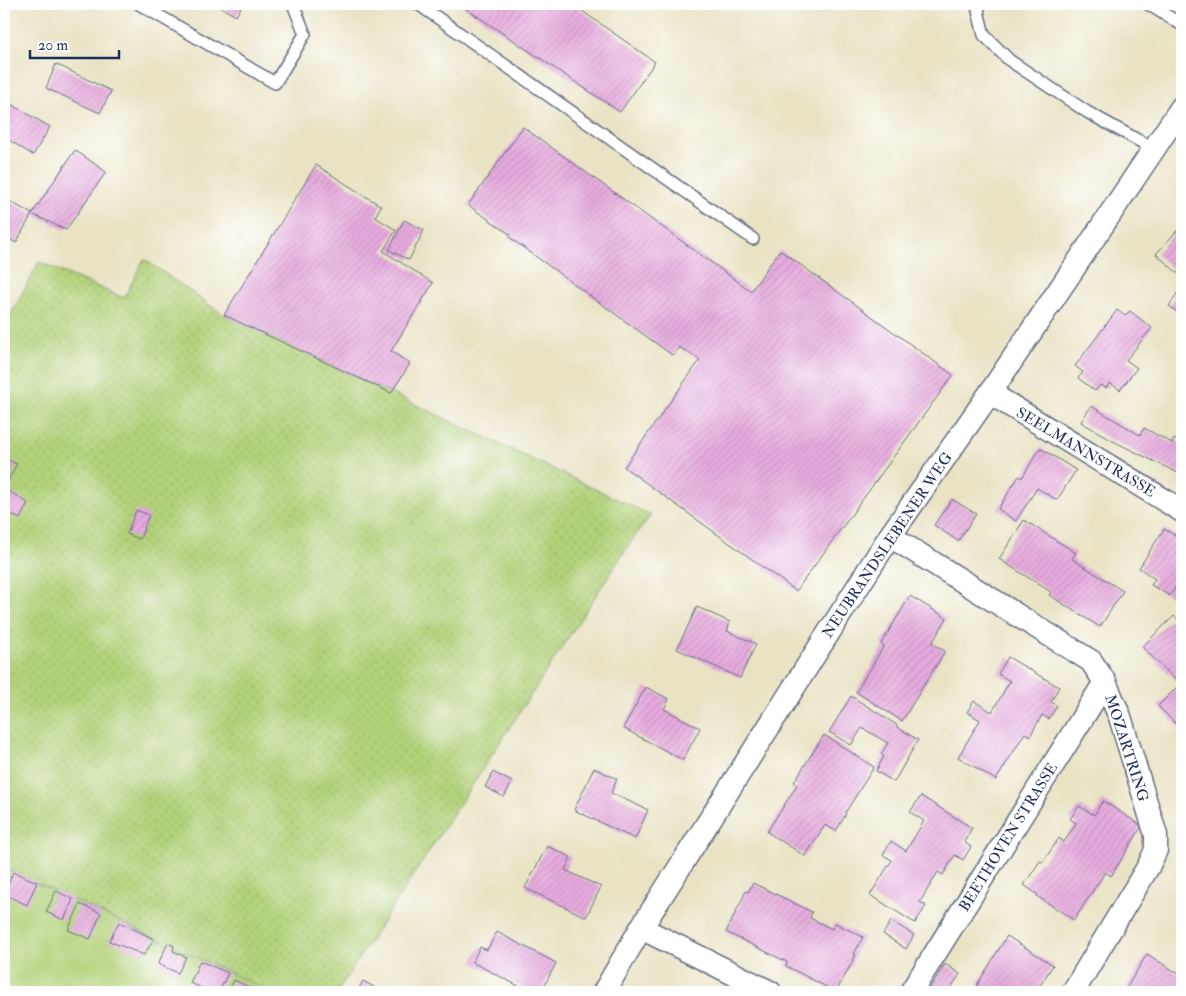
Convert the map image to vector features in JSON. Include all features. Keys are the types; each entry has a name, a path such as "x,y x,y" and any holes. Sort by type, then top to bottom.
{"street":[{"name":"NEUBRANDSLEBENER WEG","path":"604,992 641,928 890,536 990,393 1182,107"},
{"name":"SEELMANNSTRASSE","path":"990,393 1182,511"},
{"name":"MOZARTRING","path":"890,536 1091,661 1105,682 1120,717 1156,835 1156,850 1148,867 1073,992"},
{"name":"BEETHOVEN STRASSE","path":"911,992 1105,682"},
{"path":"641,928 770,992"}],"lane":[{"path":"138,4 275,83 305,34 293,4"},
{"path":"418,4 753,239"},
{"path":"980,4 978,11 984,34 1009,60 1086,112 1154,150"},
{"path":"1148,4 1182,25"}],"green space":[{"path":"144,259 224,315 651,515 630,543 337,992 271,992 4,868 4,327 39,262 124,298"},
{"path":"4,868 271,992 4,992"}],"building":[{"path":"215,4 243,4 236,16"},
{"path":"459,4 572,4 655,62 620,112"},
{"path":"56,64 111,91 100,113 46,88"},
{"path":"4,100 50,127 33,155 4,137"},
{"path":"523,127 751,291 780,250 953,375 796,591 624,467 700,360 679,347 675,354 672,355 468,205"},
{"path":"75,150 106,172 66,230 32,214"},
{"path":"316,165 381,206 375,217 396,230 383,251 433,283 391,351 410,364 391,393 224,315"},
{"path":"4,198 32,214 16,243 4,236"},
{"path":"404,220 424,230 409,260 389,250"},
{"path":"1182,225 1182,277 1156,254"},
{"path":"1178,292 1182,294 1182,315 1169,306"},
{"path":"1117,310 1125,316 1130,311 1152,328 1126,360 1137,368 1120,390 1110,383 1106,388 1100,385 1095,391 1078,378 1083,372 1075,366"},
{"path":"1091,406 1140,435 1144,428 1172,443 1174,439 1182,444 1182,475 1113,441 1081,422"},
{"path":"1040,448 1076,470 1057,500 1037,488 1016,521 998,509 1019,476 1022,478"},
{"path":"4,458 17,464 4,488"},
{"path":"4,488 28,503 20,519 4,510"},
{"path":"952,499 976,514 958,541 934,525"},
{"path":"136,510 149,515 140,539 127,534"},
{"path":"1024,520 1076,553 1072,559 1123,591 1100,627 1049,595 1051,592 999,559"},
{"path":"1164,529 1182,539 1182,578 1170,596 1151,585 1155,579 1139,568"},
{"path":"910,596 947,618 932,643 945,651 902,721 856,692 884,646 881,644"},
{"path":"697,607 730,622 727,631 756,644 740,678 677,649"},
{"path":"1174,616 1182,624 1182,730 1158,706 1180,684 1142,647"},
{"path":"1008,657 1059,687 1051,702 1057,706 1049,719 1042,715 1030,736 1025,733 996,780 958,757 980,720 967,712 974,701 992,712 1010,681 998,674"},
{"path":"646,687 669,699 664,709 700,728 683,760 623,728"},
{"path":"851,696 918,740 894,782 876,771 884,756 881,754 888,743 862,728 851,745 829,732"},
{"path":"824,735 874,767 836,831 825,825 805,856 767,832 797,785 794,782"},
{"path":"594,768 617,779 611,793 648,810 635,839 574,810"},
{"path":"493,772 512,782 504,797 485,787"},
{"path":"921,796 972,828 964,842 971,847 963,860 955,855 943,875 938,872 920,902 926,906 915,923 870,895 892,860 883,855 891,841 906,851 924,821 910,812"},
{"path":"1103,801 1142,826 1111,876 1105,872 1074,920 1037,896 1024,885 1040,861 1043,862 1059,838 1064,842 1076,823 1070,819 1079,806 1094,815"},
{"path":"547,846 571,857 565,870 601,887 586,917 525,888"},
{"path":"13,872 37,882 27,905 4,894"},
{"path":"753,883 812,912 810,918 832,929 835,923 863,937 854,954 856,955 836,992 786,966 787,962 726,932 746,891 748,892"},
{"path":"56,891 73,899 64,920 46,912"},
{"path":"80,904 101,913 90,939 68,930"},
{"path":"891,921 914,935 906,949 883,934"},
{"path":"119,922 154,939 144,955 109,941"},
{"path":"497,932 556,963 541,992 530,992 472,962 480,947 487,950"},
{"path":"1007,936 1053,965 1036,992 981,992 983,989 977,985"},
{"path":"168,943 174,946 173,951 186,957 178,973 158,964"},
{"path":"1147,954 1182,976 1182,983 1177,992 1124,992"},
{"path":"200,961 228,973 219,992 211,992 190,983"},
{"path":"945,964 960,974 948,992 928,991"},
{"path":"234,980 260,992 228,992"},
{"path":"363,981 374,987 371,992 357,992"}]}
